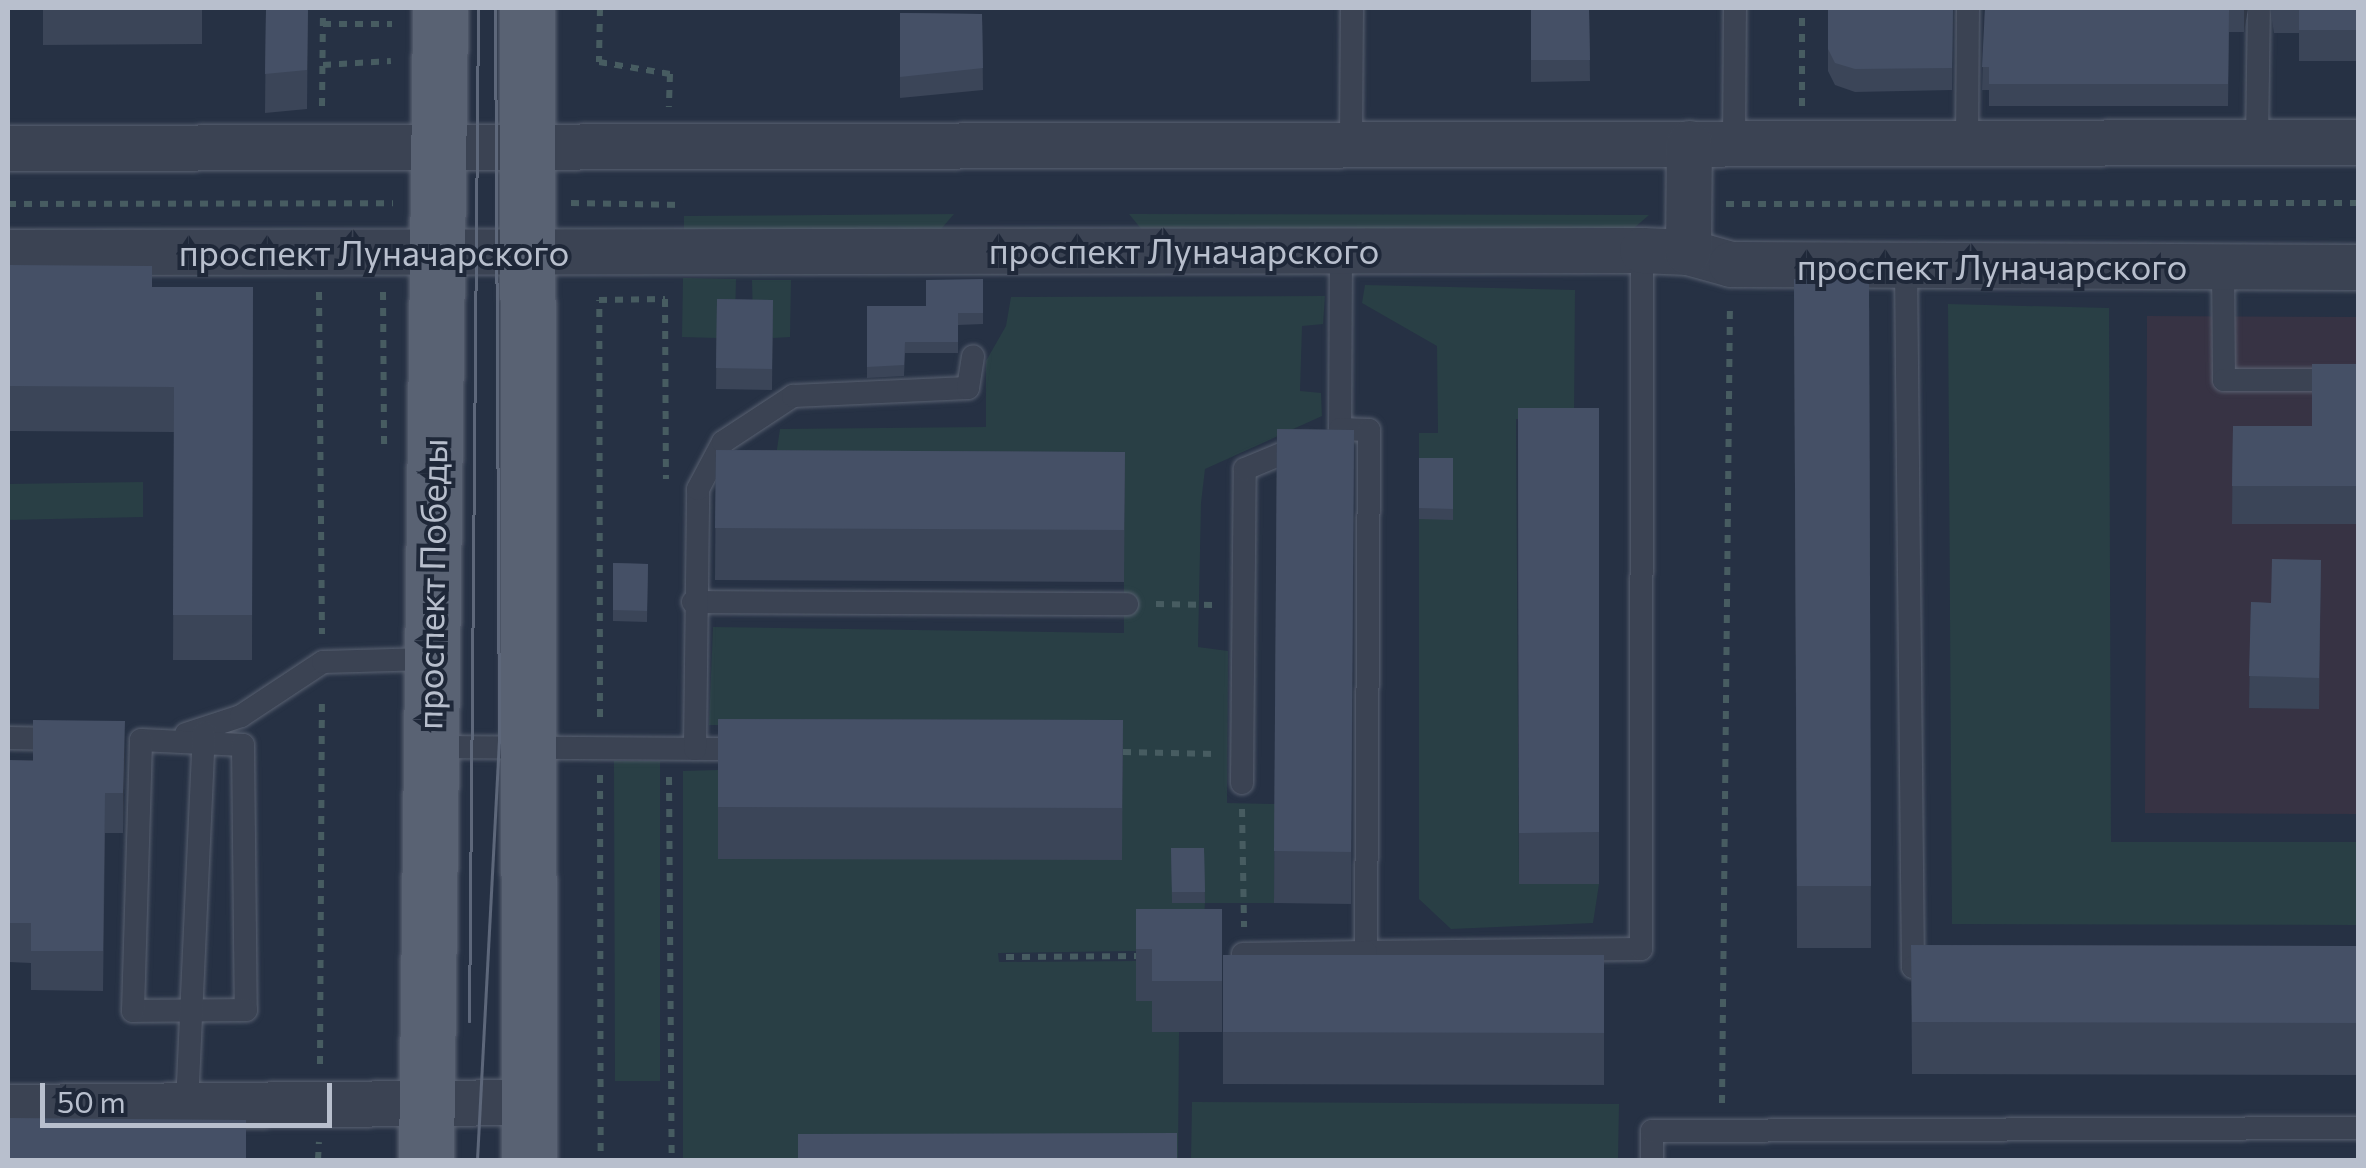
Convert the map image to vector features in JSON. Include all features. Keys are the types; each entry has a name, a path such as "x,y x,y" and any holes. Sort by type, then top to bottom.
{"main road":[{"path":"527,8 529,1160"},
{"name":"проспект Победы","path":"416,16 438,149 428,660 426,1160"}],"street":[{"path":"8,148 2358,142"},
{"path":"1688,252 1708,204 1689,143"},
{"name":"проспект Луначарского","path":"8,252 1642,250 1688,252 1731,264 2358,266"},
{"path":"8,1107 90,1115 187,1106 529,1102"}],"lane":[{"path":"1351,142 1352,8"},
{"path":"1736,8 1750,142"},
{"path":"1967,143 1968,8"},
{"path":"2257,143 2260,8"},
{"path":"1340,429 1341,250"},
{"path":"1243,954 1642,948 1642,250"},
{"path":"2223,266 2224,380 2358,380"},
{"path":"1906,267 1913,968 1952,967"},
{"path":"695,749 693,602 698,489 723,442 794,396 968,388 973,356"},
{"path":"1242,783 1245,469 1340,429 1369,430 1366,952"},
{"path":"693,602 1127,604"},
{"path":"204,737 323,662 428,660"},
{"path":"187,1106 188,1010 204,737"},
{"path":"204,737 243,745 246,1010 133,1011 131,740 204,737"},
{"path":"8,738 84,739"},
{"path":"428,747 772,750"},
{"path":"1652,1160 1652,1132 2358,1128"}],"path":[{"path":"322,114 323,8"},
{"path":"392,8 416,16"},
{"path":"600,8 600,62"},
{"path":"1708,204 1750,142 1802,115 1802,8"},
{"path":"323,24 416,16"},
{"path":"323,64 391,64 416,16"},
{"path":"8,204 386,203"},
{"path":"1708,204 2358,203"},
{"path":"597,204 685,206"},
{"path":"1708,204 1731,264 1722,1131"},
{"path":"318,288 323,662 318,1160"},
{"path":"299,289 335,289"},
{"path":"367,290 383,290 384,466"},
{"path":"1127,604 1245,605"},
{"path":"1123,752 1242,755"},
{"path":"1242,783 1243,954"},
{"path":"1006,957 1164,955"}],"shaded area":[{"path":"2147,316 2358,317 2358,814 2145,813"}],"green space":[{"path":"954,214 935,236 684,236 684,216"},
{"path":"1129,214 1649,215 1626,235 1147,236"},
{"path":"683,278 736,279 735,321 717,338 682,337"},
{"path":"752,280 791,280 790,337 773,338 753,322"},
{"path":"1365,285 1575,290 1574,419 1516,419 1519,884 1599,884 1593,923 1451,929 1419,899 1419,433 1438,433 1437,346 1362,303"},
{"path":"1325,296 1323,324 1302,326 1300,391 1321,393 1322,416 1205,469 1201,503 1198,647 1228,651 1227,803 1275,804 1274,903 1205,903 1202,950 998,953 999,962 1136,961 1152,1001 1179,1032 1178,1160 683,1160 683,771 718,770 1121,860 1123,728 709,725 713,627 1124,633 1124,504 769,502 780,429 986,427 986,361 1006,326 1011,297"},
{"path":"1948,304 2109,308 2111,842 2358,842 2358,925 1952,924"},
{"path":"143,482 143,517 8,520 8,484"},
{"path":"614,761 660,761 660,1081 615,1081"},
{"path":"1192,1102 1619,1104 1618,1160 1191,1160"}],"building":[{"path":"202,8 202,9 43,10"},
{"path":"266,8 308,8 307,70 265,74"},
{"path":"1531,8 1589,8 1590,60 1531,60"},
{"path":"1828,8 1953,8 1952,68 1855,69 1835,63 1828,49"},
{"path":"1985,8 2244,10 2229,10 2228,84 1989,84 1989,67 1982,67"},
{"path":"2299,8 2358,8 2358,30 2299,30"},
{"path":"900,13 982,14 983,68 900,77"},
{"path":"8,265 152,266 152,287 253,287 252,615 173,615 174,387 8,386"},
{"path":"983,279 983,313 958,313 958,342 905,342 904,365 867,367 867,306 926,306 926,280"},
{"path":"1794,279 1869,279 1871,886 1797,886"},
{"path":"717,299 773,300 772,369 716,368"},
{"path":"2312,364 2358,364 2358,486 2232,486 2233,426 2312,426"},
{"path":"1518,408 1599,408 1599,832 1519,833"},
{"path":"1277,429 1354,430 1351,852 1274,851"},
{"path":"716,450 1125,452 1124,530 715,528"},
{"path":"1419,458 1453,458 1453,509 1419,508"},
{"path":"2272,559 2321,560 2319,678 2249,676 2251,602 2271,603"},
{"path":"613,563 648,564 647,611 613,610"},
{"path":"718,719 1123,720 1122,808 718,807"},
{"path":"33,720 125,721 123,793 105,793 103,951 31,951 31,923 8,923 8,760 33,761"},
{"path":"1171,848 1204,848 1205,892 1172,892"},
{"path":"1136,909 1222,909 1222,981 1152,981 1152,949 1136,949"},
{"path":"1911,945 2358,946 2358,1023 1912,1022"},
{"path":"1223,955 1604,955 1604,1033 1223,1032"},
{"path":"8,1118 246,1120 246,1160 8,1160"},
{"path":"1177,1133 1177,1160 798,1160 798,1134"}],"tram line":[{"path":"469,1022 478,8"},
{"path":"477,1160 499,743 495,8"}]}
